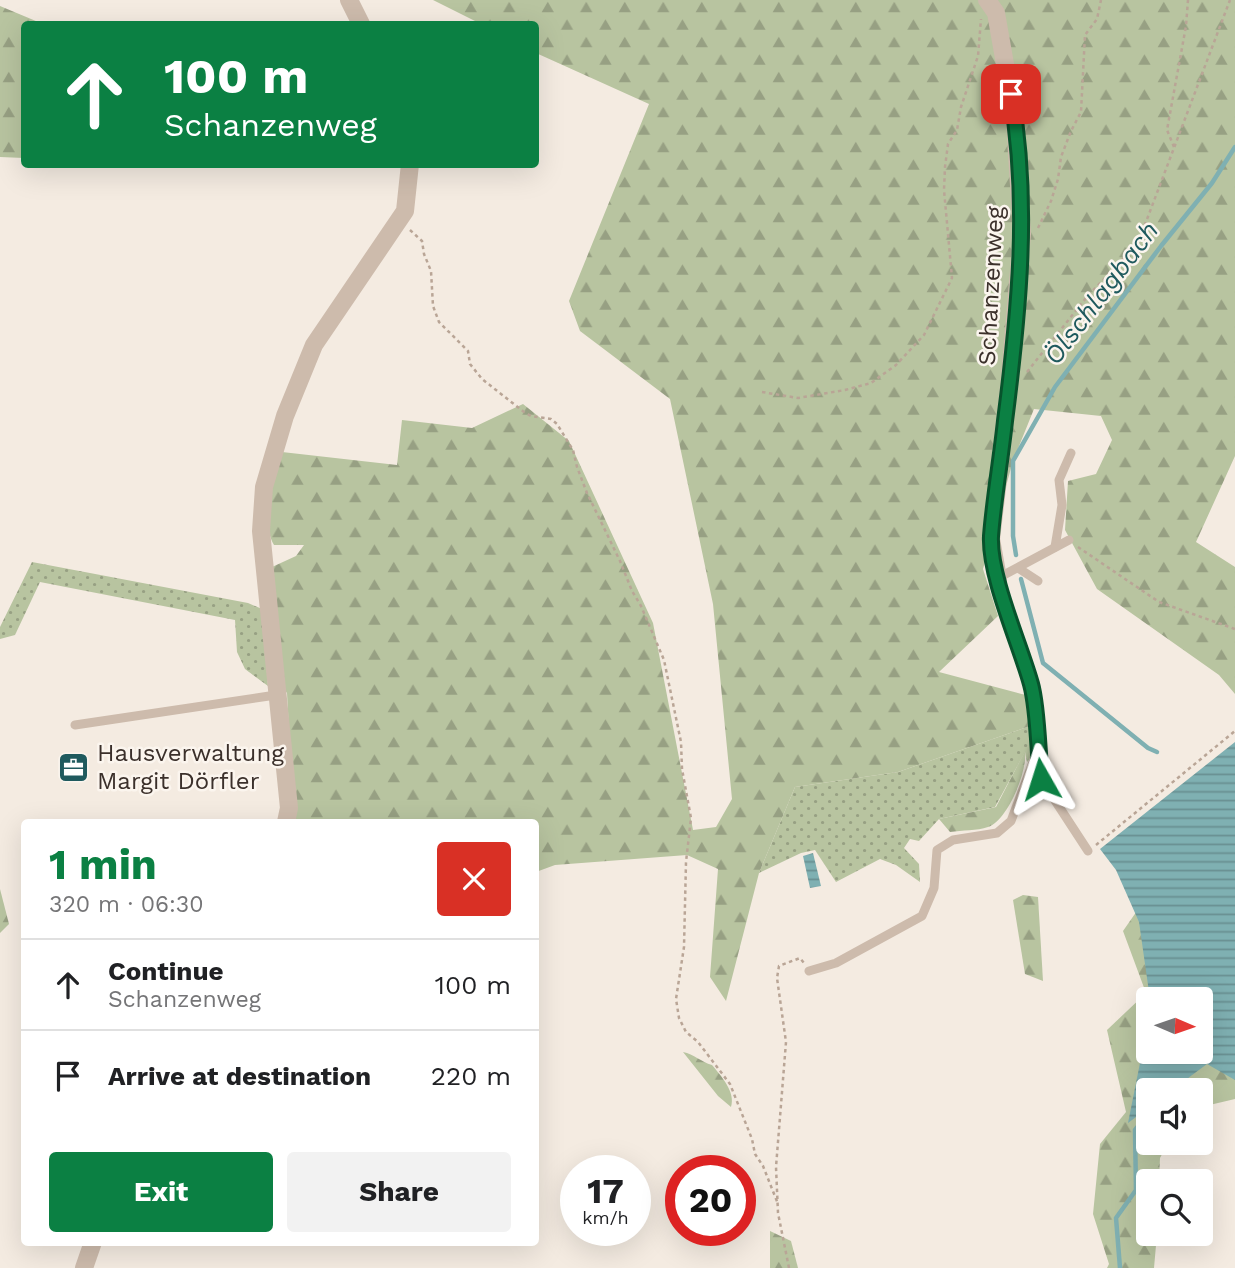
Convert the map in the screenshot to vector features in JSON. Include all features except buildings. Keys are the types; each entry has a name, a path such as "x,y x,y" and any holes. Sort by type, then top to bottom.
{"street":[{"path":"349,0 360,21"},
{"name":"Schanzenweg","path":"988,2 996,13 1015,121 1022,234 1010,378 991,539 998,578"},
{"path":"287,819 289,808 261,531 264,487 285,416 314,345 405,211 410,168"},
{"path":"84,1268 92,1246"}],"lane":[{"path":"1055,547 1062,505 1059,480 1071,453"},
{"path":"1069,540 998,578 1032,688 1041,779 1088,851"},
{"path":"1018,568 1038,581"},
{"path":"75,725 276,695"},
{"path":"809,971 836,963 922,916 934,888 937,850 953,839 997,833 1012,821 1038,749"}],"path":[{"path":"1022,234 1036,232 1051,201 1061,157 1081,112 1085,35 1097,19 1101,0"},
{"path":"1174,148 1167,130 1186,26 1188,0"},
{"path":"1026,374 1086,298 1138,243 1230,0"},
{"path":"762,392 798,398 871,383 897,365 924,335 952,278 944,190 948,144 957,130 961,107 978,56 980,22 988,2"},
{"path":"398,221 418,235 422,242 430,271 436,317 446,331 468,351 470,364 482,379 509,402 531,416 551,419 568,441 587,494 664,660 681,742 681,769 691,818 686,862 684,947 676,999 679,1018 686,1032 698,1042 730,1084 752,1139 755,1154 763,1166 778,1204"},
{"path":"1069,540 1159,602 1235,629"},
{"path":"1088,851 1235,731"},
{"path":"789,1268 778,1204 776,1167 786,1042 777,978 779,966 800,958 809,971"}],"green space":[{"path":"433,0 1235,0 1235,456 1196,542 1235,567 1235,694 1219,675 1097,589 1065,530 1068,481 1096,474 1112,440 1101,416 1034,409 1013,461 983,569 998,616 939,672 1029,696 1030,726 898,772 795,787 759,873 726,1001 710,977 718,869 687,855 555,865 539,871 539,819 294,819 287,693 282,687 272,567 296,556 304,545 274,545 270,535 269,499 282,452 397,465 402,420 472,428 523,404 569,441 653,623 693,830 716,827 732,799 713,604 670,399 580,331 569,301 649,104 539,54 539,21 475,21"},
{"path":"0,6 36,21 21,21 21,158 0,157"},
{"path":"32,562 248,603 262,609 268,686 245,669 237,652 235,620 40,582 15,635 0,639 0,627"},
{"path":"1030,726 1031,758 1027,762 1025,752 995,807 939,819 919,841 910,839 904,848 919,864 920,882 896,865 880,859 836,882 815,850 801,853 759,873 795,787 898,772"},
{"path":"1025,751 1020,782 1003,815 988,827 950,832 939,819 996,807"},
{"path":"0,889 9,924 0,933"},
{"path":"1023,895 1038,897 1043,981 1025,974 1013,900"},
{"path":"1139,908 1181,987 1144,987 1123,931"},
{"path":"1136,1002 1136,1064 1213,1064 1213,1033 1235,1002 1235,1099 1213,1104 1213,1078 1136,1078 1136,1155 1162,1155 1160,1169 1136,1169 1136,1246 1156,1246 1154,1268 1107,1268 1109,1264 1093,1214 1100,1144 1126,1112 1107,1030"},
{"path":"683,1052 712,1065 730,1090 731,1107 718,1096"},
{"path":"770,1231 791,1241 798,1268 770,1268"}],"water":[{"path":"1235,742 1235,1080 1207,1064 1213,1064 1213,987 1148,987 1139,922 1116,870 1100,849"},
{"path":"813,853 821,886 810,888 803,856"},
{"path":"1140,1064 1207,1064 1188,1078 1137,1078"},
{"path":"1136,1083 1136,1117 1128,1123"}],"waterway":[{"name":"Ölschlagbach","path":"1016,555 1013,536 1013,461 1055,387 1212,183 1235,147"},
{"name":"Ölschlagbach","path":"1021,579 1043,663 1148,748 1157,752"},
{"name":"Ölschlagbach","path":"1120,1268 1116,1218 1136,1190 1136,1129"}],"place":[{"name":"Hausverwaltung Margit Dörfler","path":"74,767"}],"route":[{"path":"1011,94 1022,234 1021,262 991,539 998,578 1032,688 1041,779"}]}
